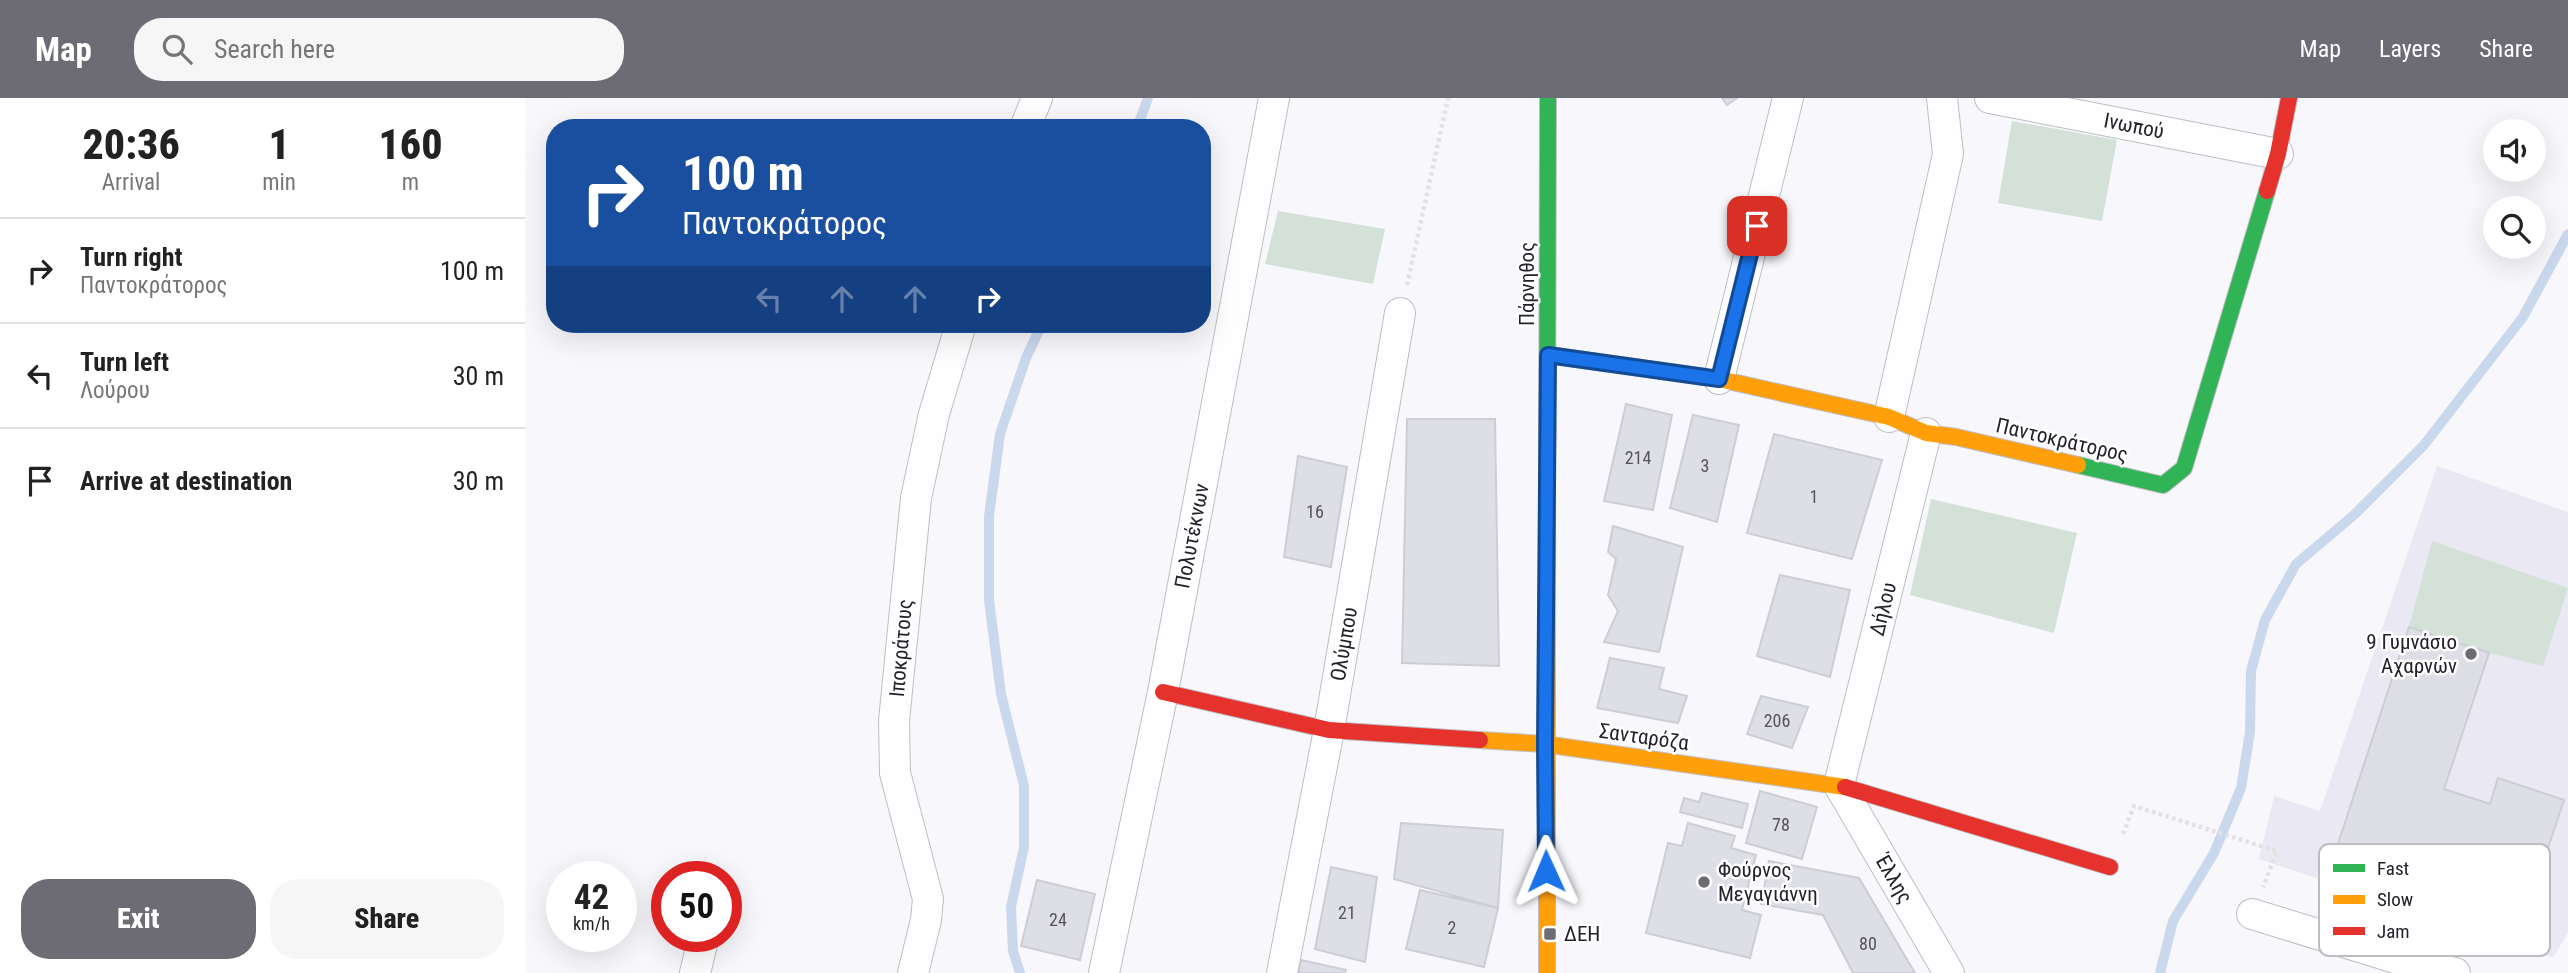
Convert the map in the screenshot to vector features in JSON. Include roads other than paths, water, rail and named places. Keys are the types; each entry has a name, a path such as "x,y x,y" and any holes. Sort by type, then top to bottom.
{"street":[{"path":"1029,119 1037,98"},
{"name":"Πολυτέκνων","path":"1104,973 1163,692 1274,98"},
{"name":"Πάρνηθος","path":"1547,973 1545,744 1548,98"},
{"path":"1719,379 1788,98"},
{"path":"1889,417 1948,154 1943,98"},
{"name":"Ινωπού","path":"1990,98 2278,154"},
{"name":"Παντοκράτορος","path":"1548,355 1719,379 1889,417 1926,433 1956,437 2163,485 2184,468 2278,154 2289,98"},
{"name":"Ολύμπου","path":"1282,973 1329,730 1400,313"},
{"name":"Ιποκράτους","path":"913,973 926,920 928,899 895,773 894,721 916,498 934,414 958,333"},
{"name":"Δήλου","path":"1839,785 1926,433"},
{"name":"Σανταρόζα","path":"1163,692 1329,730 1545,744 1839,785 2110,867"},
{"name":"Έλλης","path":"1839,785 1949,973"},
{"path":"2252,914 2319,935"},
{"path":"695,973 700,952"},
{"path":"2389,956 2455,973"}],"waterway":[{"path":"1140,119 1148,98"},
{"path":"2160,973 2173,921 2214,853 2241,788 2250,732 2251,671 2265,620 2296,564 2354,515 2424,445 2523,317 2568,234"},
{"path":"1020,973 1013,951 1011,907 1024,847 1024,786 1001,694 989,600 989,516 1000,434 1026,358 1038,333"}],"place":[{"name":"9 Γυμνάσιο Αχαρνών","path":"2471,654"},
{"name":"Φούρνος Μεγαγιάννη","path":"1704,882"},
{"name":"ΔΕΗ","path":"1550,934"}]}
